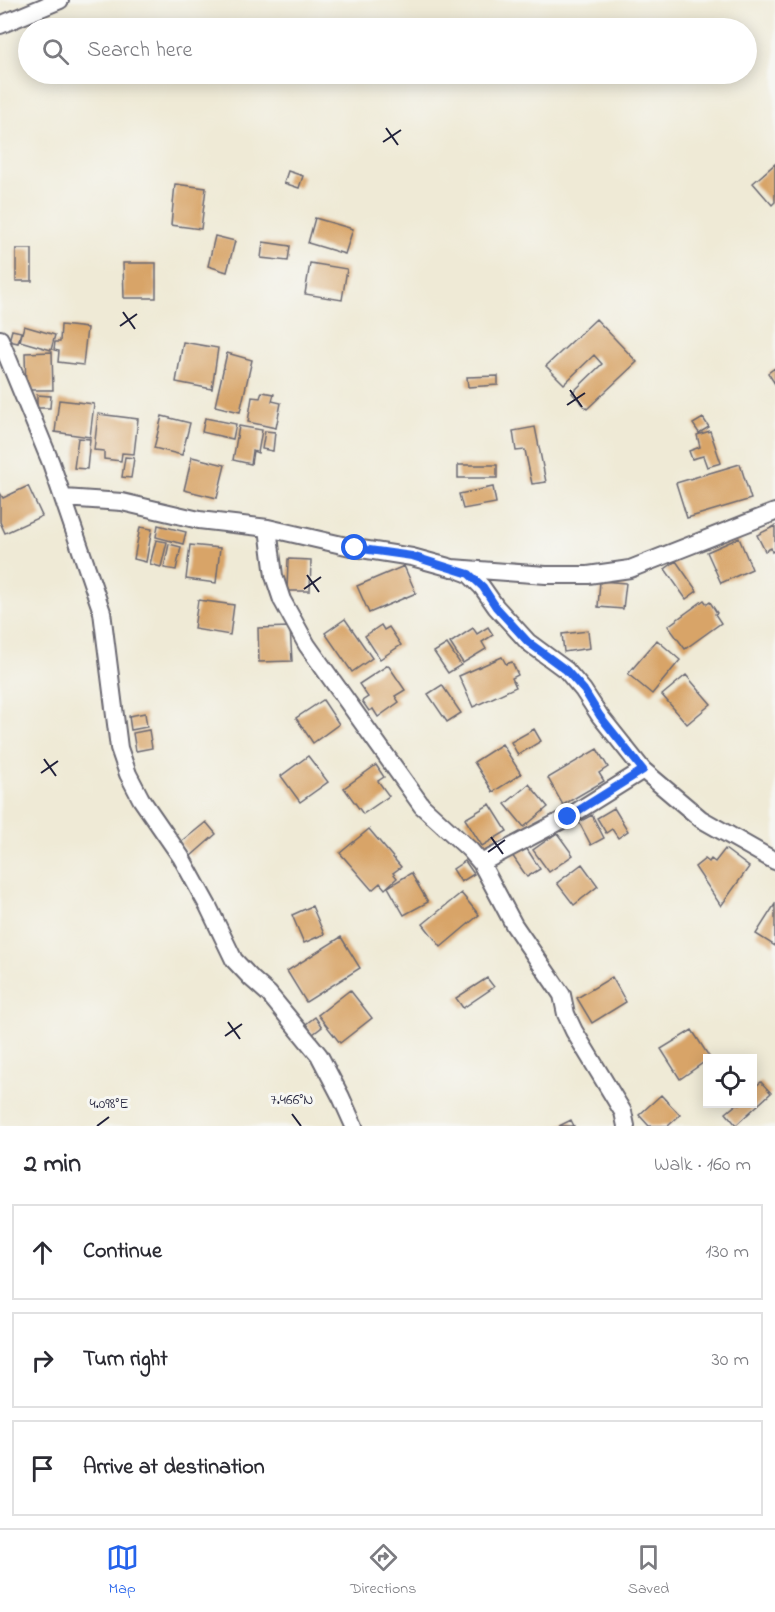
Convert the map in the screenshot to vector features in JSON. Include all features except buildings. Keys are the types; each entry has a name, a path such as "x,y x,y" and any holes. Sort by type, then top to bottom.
{"street":[{"path":"0,25 60,0"},
{"path":"0,339 51,463 102,612 119,748 128,774 141,799 181,857 234,960 269,993 319,1055 354,1126"},
{"path":"64,498 122,502 199,520 268,528 355,548 412,556 469,574 483,587 496,607 528,642 566,670 584,690 600,716 643,770 701,819 775,861"},
{"path":"452,568 546,575 588,575 630,569 775,512"},
{"path":"268,528 274,576 282,600 307,645 422,806 481,863 514,925 562,995 566,1014 574,1031 623,1112 626,1126"},
{"path":"481,863 568,817 643,770"}],"route":[{"path":"355,548 412,556 469,574 483,587 496,607 528,642 566,670 584,690 600,716 643,770 568,817"}]}
